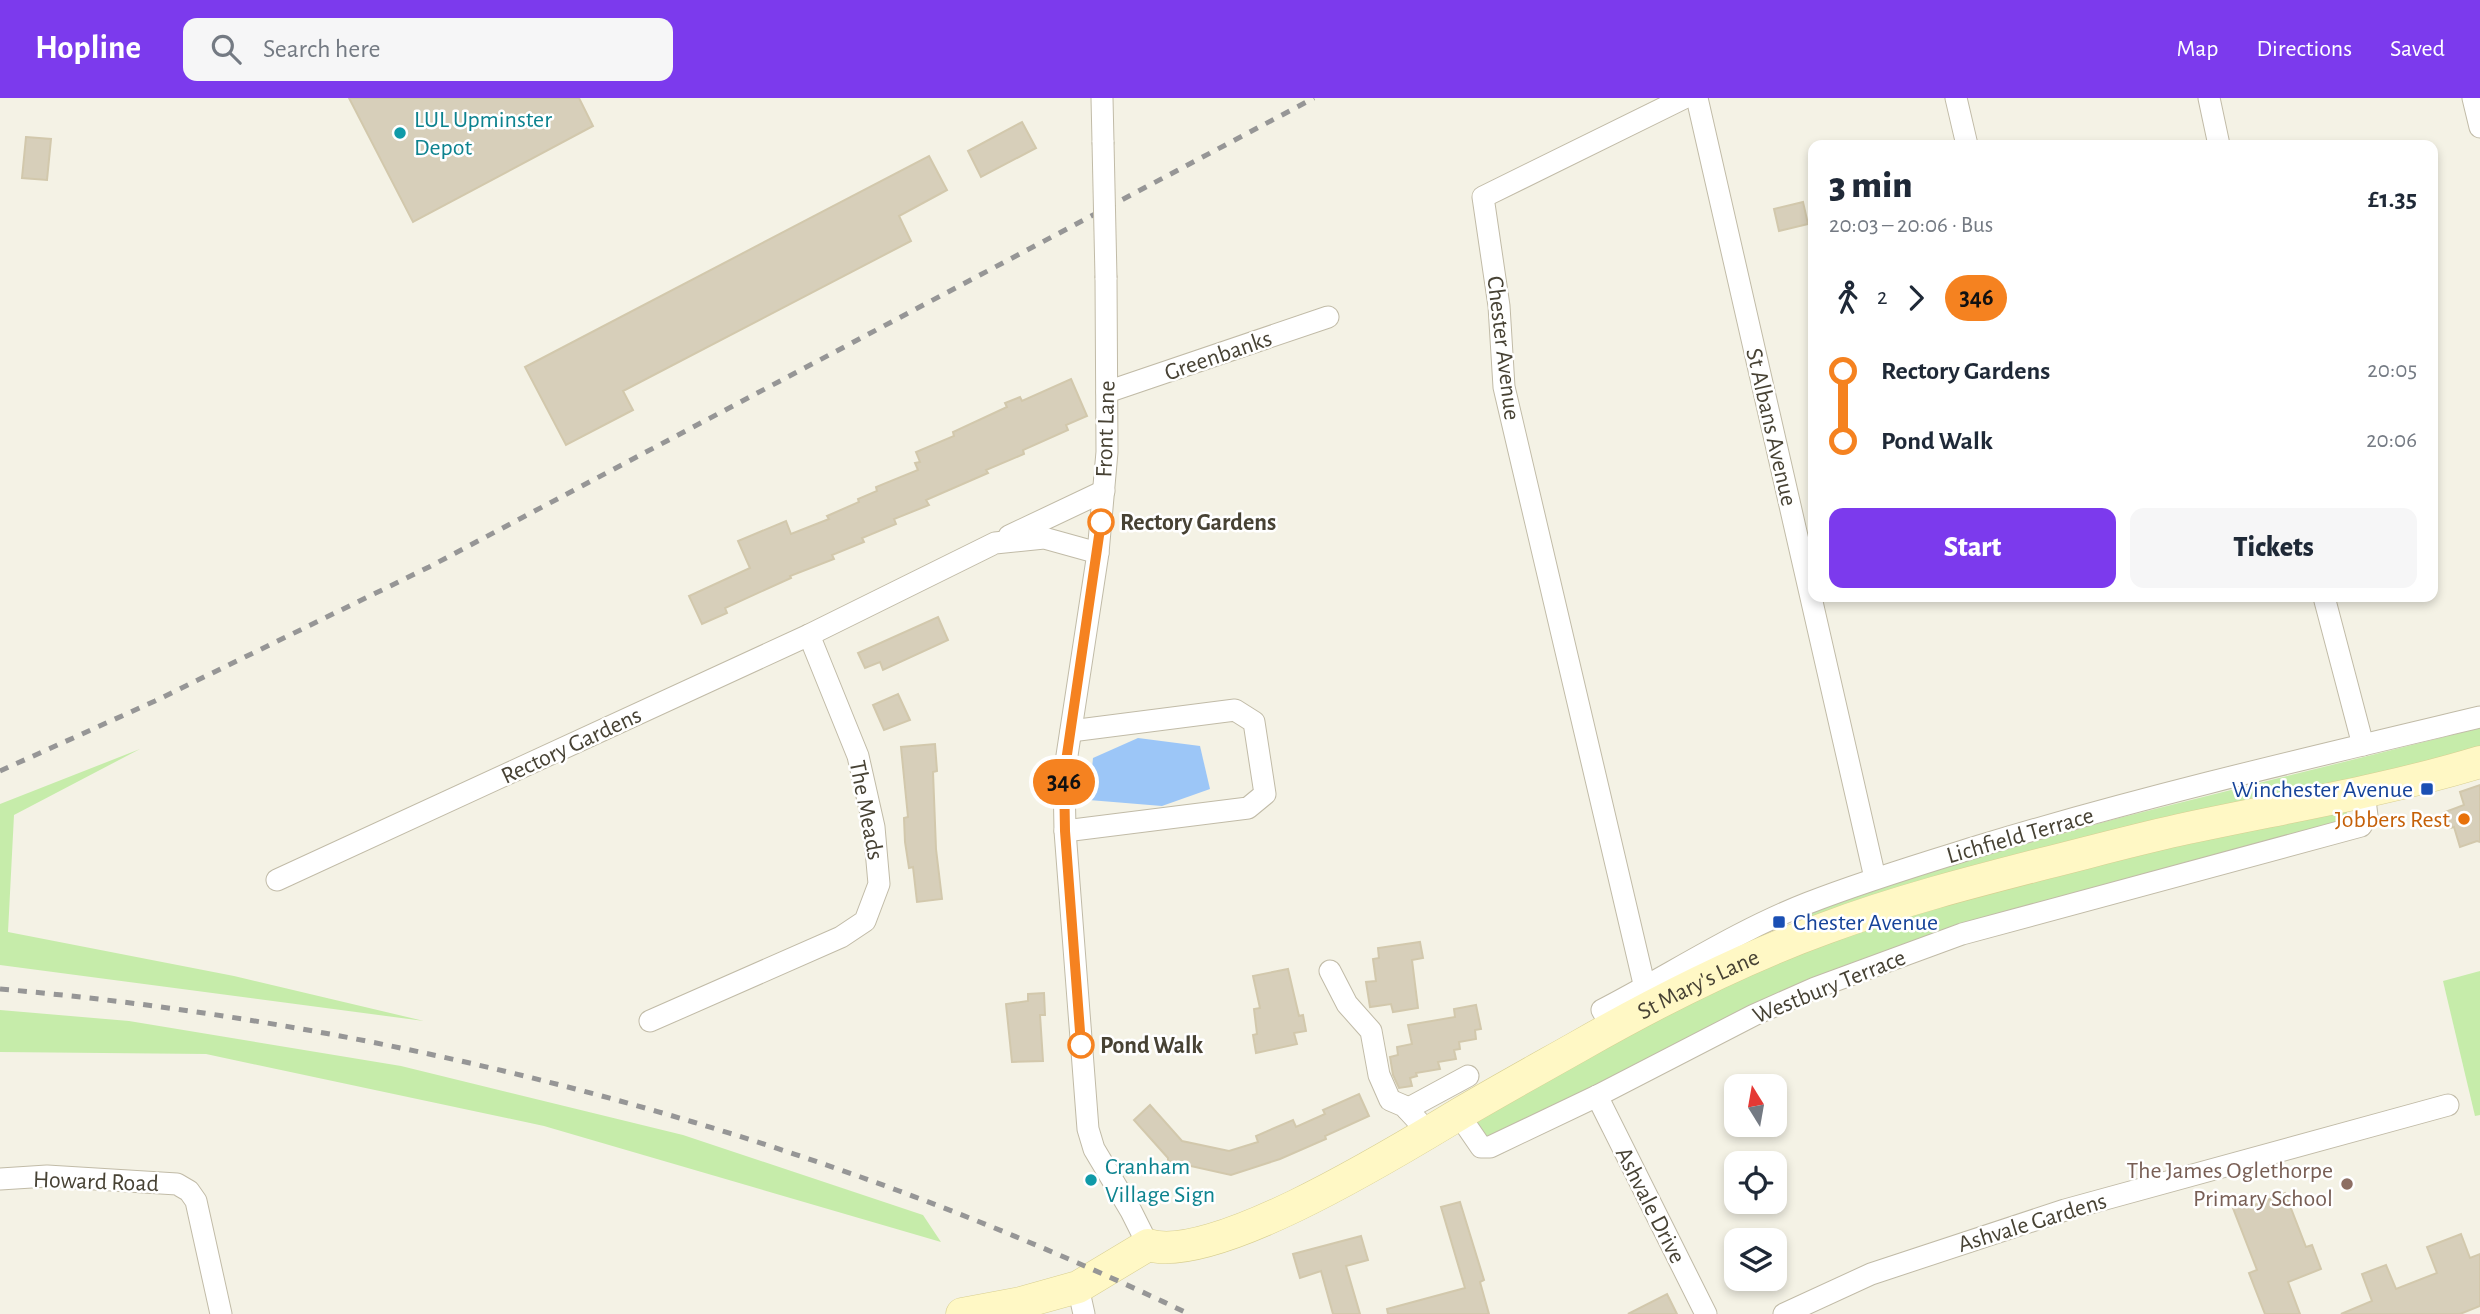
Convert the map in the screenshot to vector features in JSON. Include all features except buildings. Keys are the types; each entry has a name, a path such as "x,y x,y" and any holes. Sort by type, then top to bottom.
{"main road":[{"name":"St Mary's Lane","path":"1148,1245 1161,1249 1213,1238 1267,1218 1324,1192 1612,1027 1727,969 1825,928 1922,896 2176,831 2426,778 2480,762"},
{"path":"962,1314 1021,1303 1081,1300 1148,1245"}],"street":[{"name":"Front Lane","path":"1102,98 1107,452 1098,553 1064,775 1065,831 1088,1129 1094,1149 1131,1210 1148,1245"},
{"name":"Chester Avenue","path":"1645,988 1504,387 1499,306 1483,197 1684,98"},
{"name":"St Albans Avenue","path":"1697,98 1808,584"},
{"path":"1956,98 1966,140"},
{"path":"2209,98 2218,140"},
{"path":"2473,98 2480,127"},
{"name":"Greenbanks","path":"1107,393 1328,317"},
{"path":"995,543 1104,491"},
{"name":"Rectory Gardens","path":"277,880 809,635 995,543 1044,538 1098,553"},
{"name":"St Albans Avenue","path":"1812,602 1875,878"},
{"path":"2325,602 2363,745"},
{"name":"The Meads","path":"650,1021 841,937 865,921 879,884 874,827 858,756 809,635"},
{"path":"1065,831 1248,808 1265,794 1254,722 1234,709 1071,731"},
{"name":"Lichfield Terrace","path":"1612,1027 1602,1010 1757,926 1875,878 2034,829 2194,785 2480,717"},
{"name":"Westbury Terrace","path":"1459,1115 1475,1141 1481,1147 1490,1147 1597,1096 1754,1015 1815,988 1962,934 2361,825 2367,816 2364,792"},
{"path":"1330,971 1347,1004 1371,1031 1379,1075 1390,1100 1407,1109 1429,1133"},
{"path":"1407,1109 1468,1076"},
{"name":"Ashvale Drive","path":"1597,1096 1706,1314"},
{"name":"Ashvale Gardens","path":"1784,1314 1871,1274 2065,1210 2448,1105"},
{"name":"Howard Road","path":"0,1180 47,1176 156,1182 177,1184 189,1191 196,1201 221,1314"}],"green space":[{"path":"2480,728 2480,751 1811,917 1810,912 1978,856"},
{"path":"140,749 14,815 8,932 234,976 424,1021 0,965 0,804"},
{"path":"2347,811 2346,824 1956,929 1501,1137 1486,1136 1477,1122 1481,1108 1631,1027 1844,930 2113,858"},
{"path":"2480,971 2480,1115 2475,1116 2443,981"},
{"path":"0,1010 129,1021 401,1066 683,1135 923,1215 941,1242 544,1126 206,1054 0,1052"}],"water":[{"path":"1138,738 1200,746 1210,789 1162,806 1089,800 1093,758"}],"railway":[{"path":"0,771 155,701 429,567 1314,98"},
{"path":"0,989 154,1006 306,1030 458,1060 609,1098 757,1142 904,1193 1048,1250 1189,1314"}],"bus line":[{"name":"346","path":"1081,1045 1065,831 1064,775 1101,522"}],"place":[{"name":"LUL Upminster Depot","path":"400,133"},
{"name":"Rectory Gardens","path":"1101,522"},
{"name":"Winchester Avenue","path":"2427,789"},
{"name":"Jobbers Rest","path":"2464,819"},
{"name":"Chester Avenue","path":"1779,922"},
{"name":"Pond Walk","path":"1081,1045"},
{"name":"Cranham Village Sign","path":"1091,1180"},
{"name":"The James Oglethorpe Primary School","path":"2347,1184"}]}
